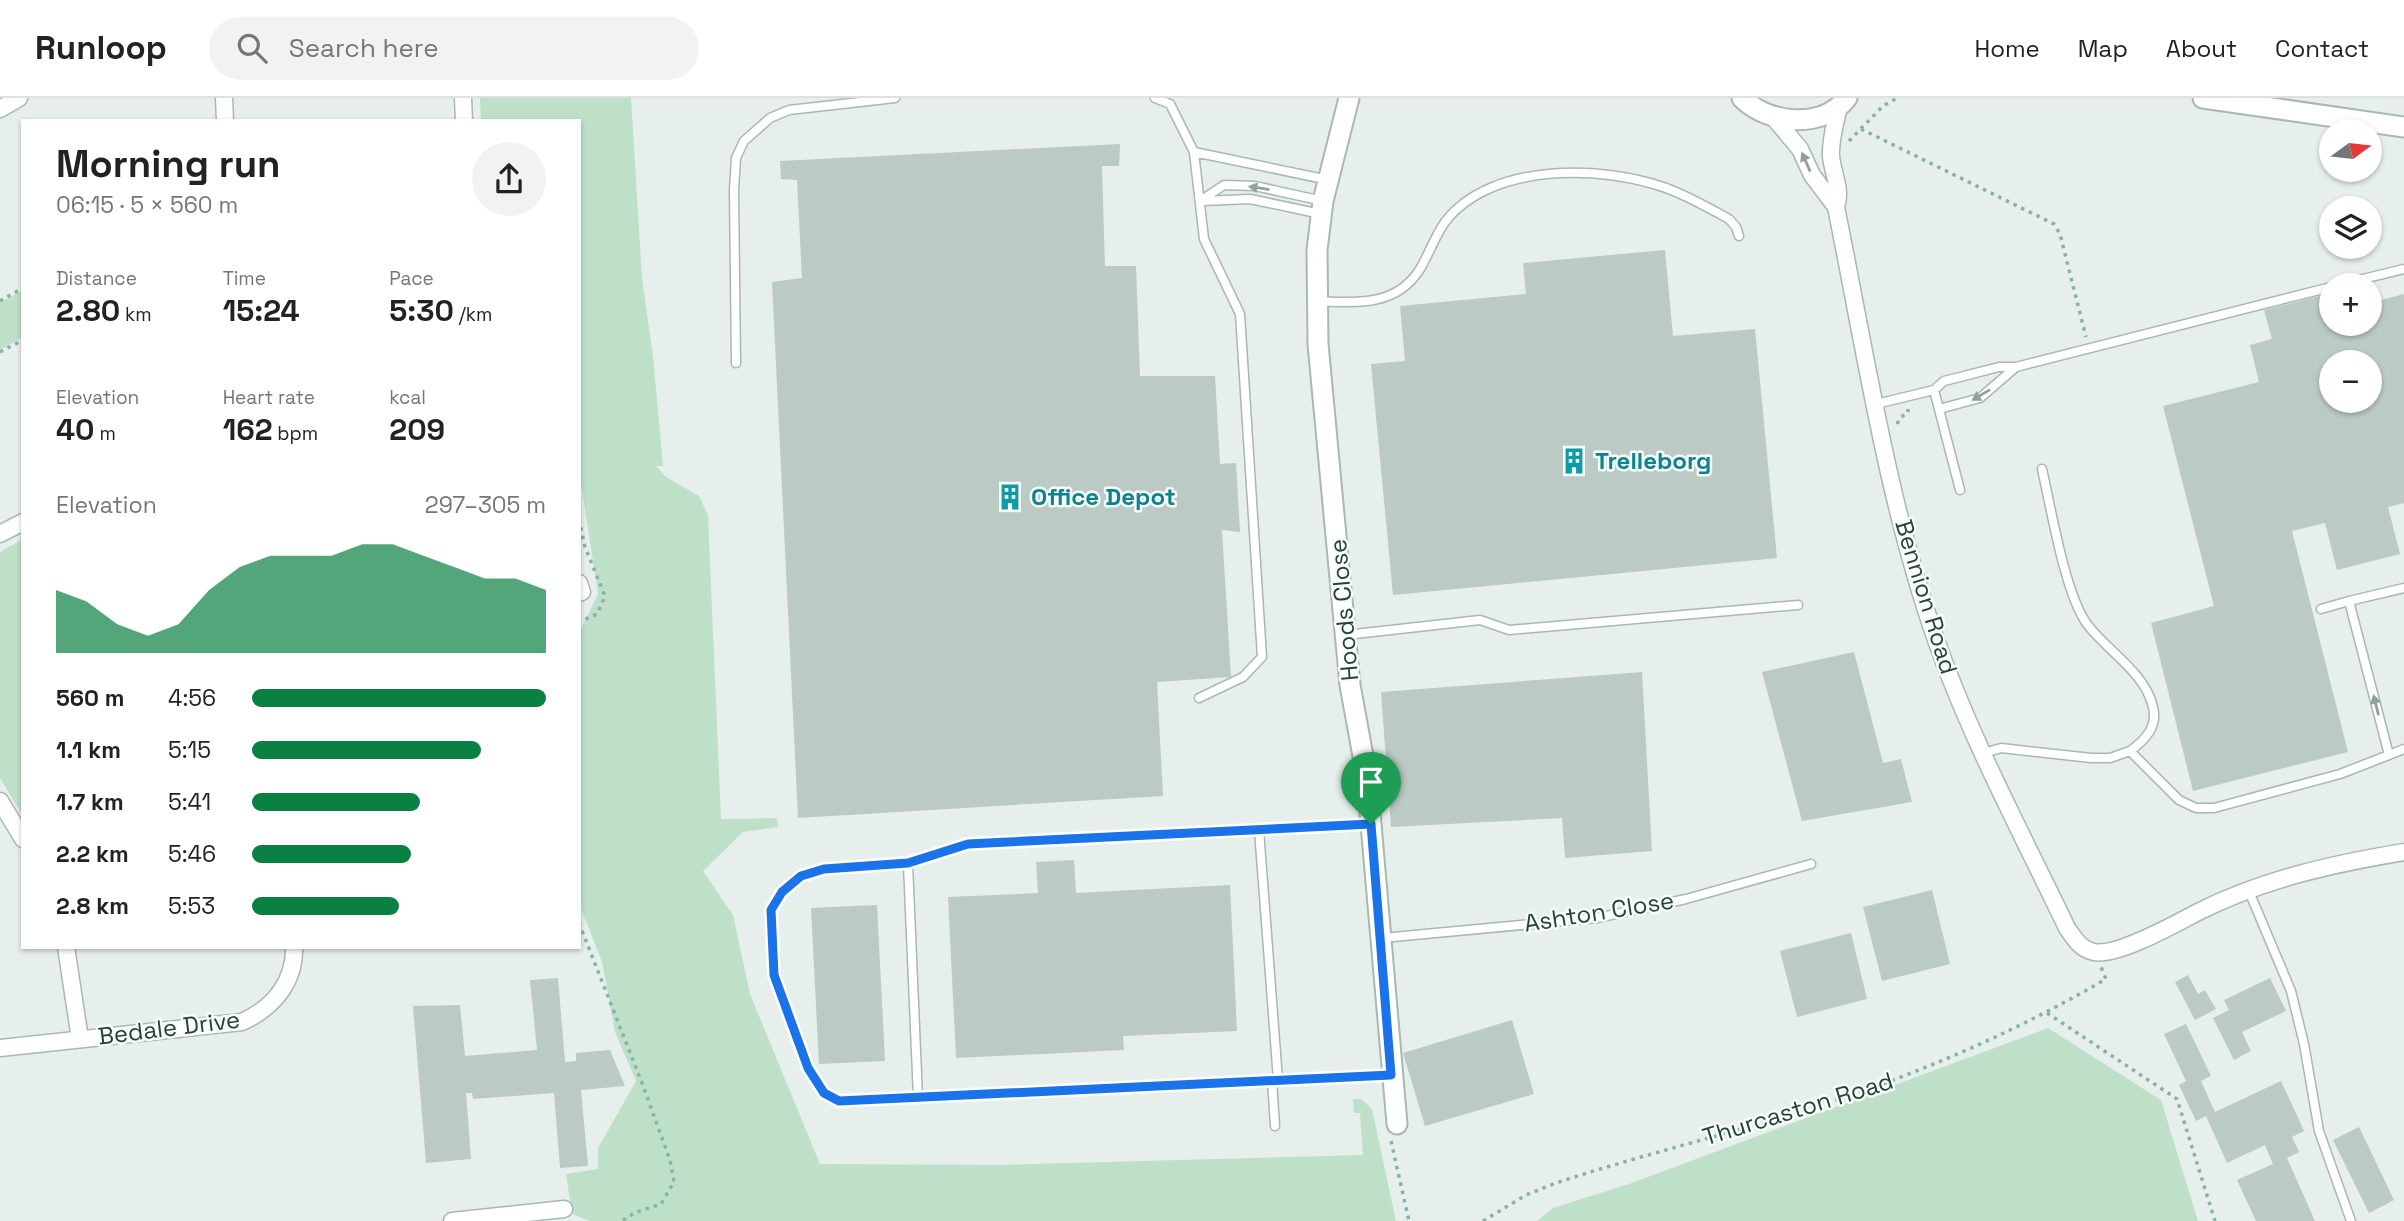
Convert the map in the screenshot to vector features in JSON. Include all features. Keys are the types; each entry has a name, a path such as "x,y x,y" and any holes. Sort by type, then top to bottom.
{"street":[{"path":"0,109 19,98"},
{"path":"224,98 225,119"},
{"path":"463,98 464,119"},
{"name":"Hoods Close","path":"1349,98 1322,208 1317,250 1318,344 1350,685 1367,778 1396,1124"},
{"path":"2203,98 2404,127"},
{"path":"1743,101 1774,118 1796,121 1821,116 1845,101"},
{"name":"Bennion Road","path":"1836,207 1840,196 1831,157 1832,141 1845,101"},
{"name":"Bennion Road","path":"1774,118 1800,149 1812,175 1836,207 1876,404 1917,581 1935,639 1984,753 2067,928 2080,946 2096,953 2142,940 2248,889"},
{"path":"0,534 21,523"},
{"path":"0,802 21,836"},
{"path":"2248,889 2298,872 2404,852"},
{"path":"66,949 79,1038"},
{"name":"Bedale Drive","path":"0,1048 226,1025 242,1021 257,1015 283,989 291,973 294,949"},
{"path":"452,1221 564,1209"}],"lane":[{"path":"736,363 734,190 736,158 744,141 771,118 789,110 895,98"},
{"path":"1156,98 1170,104 1194,152 1204,239 1240,314 1262,657 1243,677 1199,698"},
{"path":"1194,152 1329,180"},
{"path":"1317,301 1362,303 1391,296 1408,285 1420,270 1446,221 1469,201 1491,188 1542,174 1595,173 1667,188 1729,219 1739,236"},
{"path":"1200,201 1224,185 1255,186 1322,208"},
{"path":"1200,201 1250,199 1322,208"},
{"path":"2382,274 2404,269"},
{"path":"1876,404 1934,390 1944,381 1999,367 2016,367 2319,290"},
{"path":"1939,409 1980,398 2016,367"},
{"path":"1934,390 1960,490"},
{"path":"1984,753 2001,748 2110,758 2130,751 2144,741 2151,730 2154,709 2149,694 2086,622 2068,581 2042,469"},
{"path":"2321,608 2404,588"},
{"path":"2349,601 2389,755"},
{"path":"1346,635 1480,620 1509,630 1798,605"},
{"path":"2130,751 2179,800 2196,808 2214,808 2340,774 2404,750"},
{"path":"1371,824 968,844 908,863 824,869 801,876 782,892 771,910 774,975 808,1068 824,1093 839,1101 1391,1075"},
{"path":"1259,830 1275,1080 1275,1126"},
{"path":"908,863 918,1098"},
{"name":"Ashton Close","path":"1382,938 1597,918 1686,899 1811,864"},
{"path":"2248,889 2291,991 2304,1044 2319,1131 2351,1221"}],"path":[{"path":"1845,145 1883,106 1897,98"},
{"path":"1861,129 2054,224 2060,234 2089,348"},
{"path":"0,301 21,289"},
{"path":"0,352 21,341"},
{"path":"581,928 642,1083 670,1160 674,1182 661,1204 634,1213 622,1221"},
{"name":"Thurcaston Road","path":"1483,1221 1526,1195 1556,1183 1819,1105 1977,1048 2047,1013 2106,979"},
{"path":"2047,1013 2178,1099 2215,1221"},
{"path":"1396,1124 1391,1138 1409,1221"}],"green space":[{"path":"480,98 631,98 642,278 653,356 663,466 656,466 666,477 699,496 708,515 721,819 777,818 778,827 743,832 703,871 733,915 750,994 820,1164 1000,1165 1363,1155 1360,1113 1354,1113 1353,1099 1361,1099 1372,1109 1396,1221 590,1221 572,1214 566,1174 598,1169 598,1148 636,1081 615,1032 602,962 581,908 581,629 598,594 581,483 581,119 481,119"},
{"path":"21,291 21,338 0,350 0,303"},
{"path":"21,540 21,813 0,778 0,552"},
{"path":"2048,1028 2161,1100 2198,1221 1537,1221 1553,1208 1629,1184"}],"building":[{"name":"Office Depot","path":"1120,144 1119,166 1102,166 1105,266 1136,266 1140,376 1215,376 1220,464 1236,463 1240,532 1222,530 1231,677 1157,682 1163,796 798,818 772,282 802,278 797,180 781,179 780,161"},
{"name":"Trelleborg","path":"1665,250 1673,336 1755,329 1777,558 1393,595 1371,364 1405,361 1400,306 1526,294 1523,263"},
{"path":"2404,294 2404,503 2388,507 2400,554 2337,570 2325,523 2292,531 2348,752 2193,791 2151,623 2214,606 2163,406 2259,382 2250,345 2272,339 2264,310 2319,296 2319,336 2382,336 2382,300"},
{"path":"1854,652 1883,763 1901,759 1912,802 1802,821 1762,672"},
{"path":"1642,672 1652,851 1565,858 1562,818 1391,827 1381,692"},
{"path":"1074,860 1076,893 1230,885 1237,1031 1123,1036 1124,1050 956,1058 948,897 1038,893 1036,862"},
{"path":"1932,890 1950,964 1882,981 1863,907"},
{"path":"877,905 885,1061 819,1064 811,908"},
{"path":"1851,933 1867,999 1797,1017 1780,951"},
{"path":"2188,975 2198,994 2205,990 2216,1009 2195,1020 2175,982"},
{"path":"558,978 565,1062 576,1061 576,1053 610,1050 625,1086 581,1090 588,1166 560,1168 554,1093 473,1099 472,1093 466,1093 471,1159 426,1163 413,1006 460,1005 465,1056 537,1050 530,980"},
{"path":"2270,978 2286,1011 2242,1032 2251,1051 2234,1060 2213,1018 2229,1010 2224,1000"},
{"path":"1512,1020 1534,1094 1425,1126 1403,1053"},
{"path":"2186,1024 2211,1076 2201,1081 2215,1112 2281,1081 2304,1131 2292,1137 2299,1152 2287,1158 2315,1221 2256,1221 2237,1180 2273,1164 2265,1145 2227,1163 2206,1116 2196,1121 2179,1085 2186,1081 2164,1034"},
{"path":"2359,1127 2394,1200 2369,1213 2333,1140"}],"place":[{"name":"Trelleborg","path":"1574,461"},
{"name":"Office Depot","path":"1010,497"}],"route":[{"path":"1371,824 1391,1075 839,1101 824,1093 808,1068 774,975 771,910 782,892 801,876 824,869 908,863 968,844 1371,824"}]}
